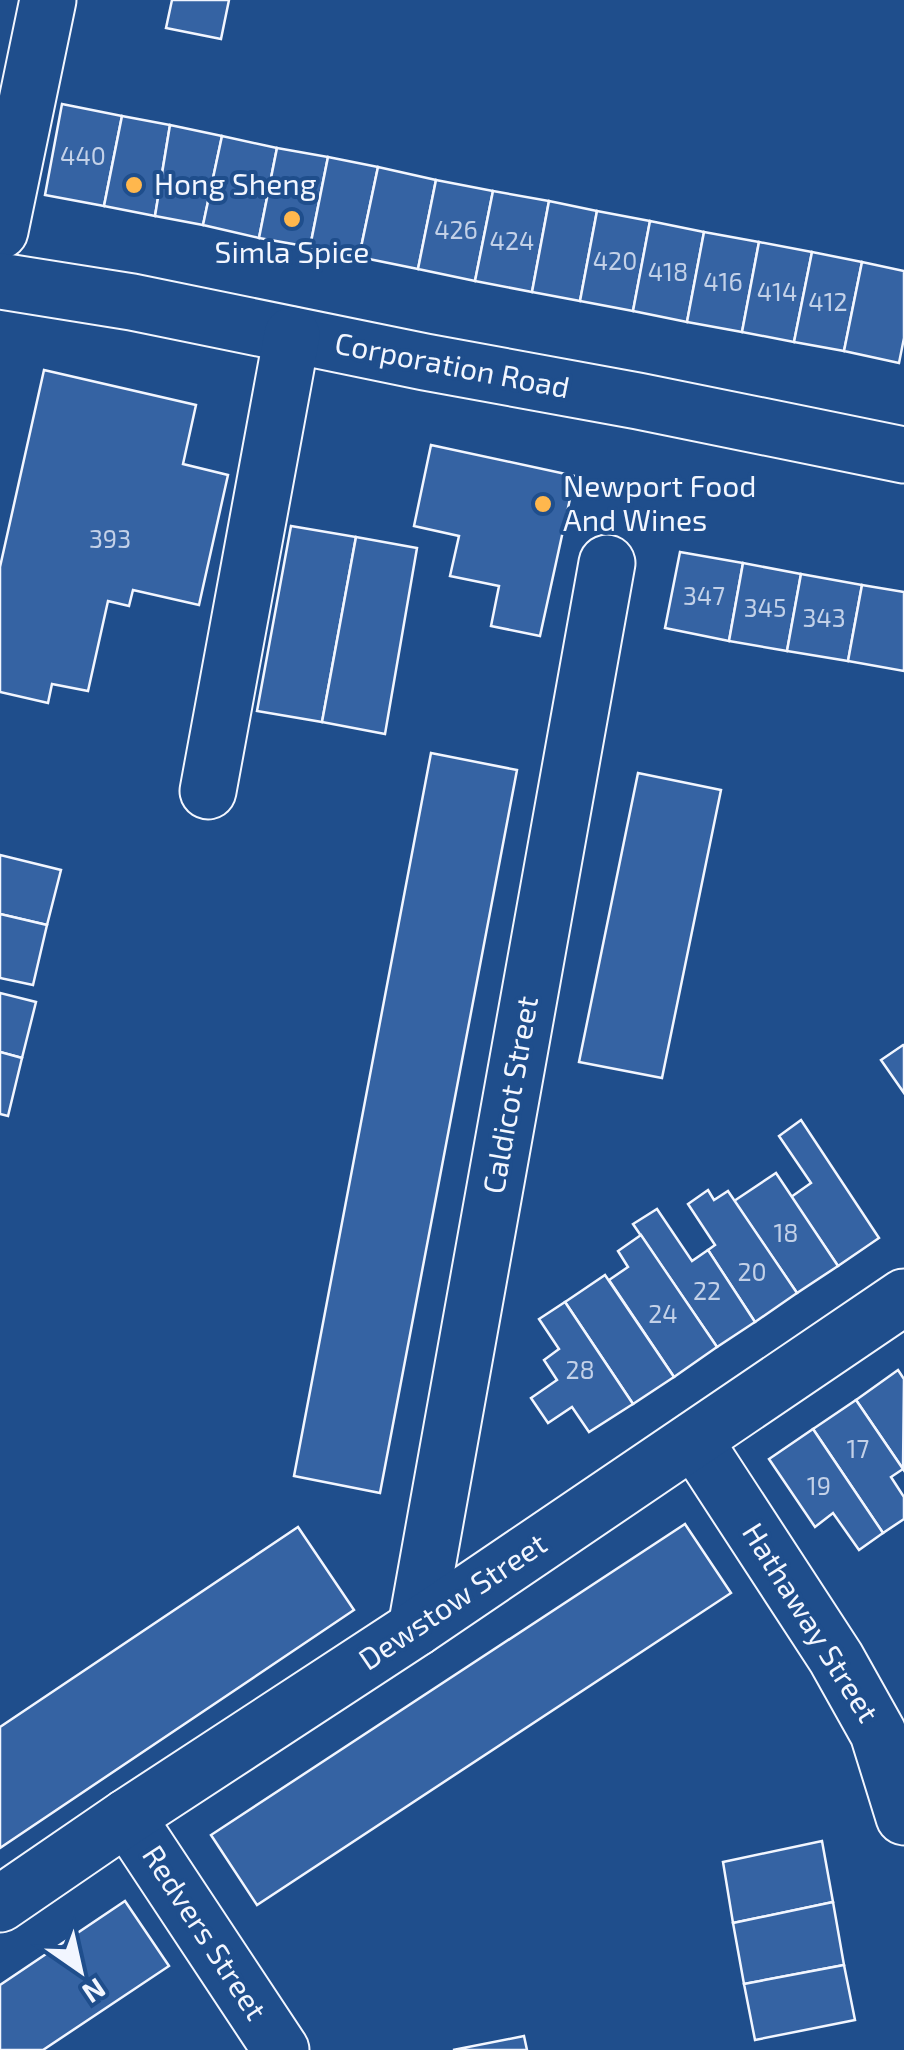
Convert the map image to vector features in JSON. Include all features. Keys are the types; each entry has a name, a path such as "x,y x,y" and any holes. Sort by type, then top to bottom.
{"street":[{"path":"0,231 48,0"},
{"name":"Corporation Road","path":"0,281 132,302 904,455"},
{"path":"208,791 292,335"},
{"name":"Caldicot Street","path":"416,1628 607,563"},
{"name":"Dewstow Street","path":"0,1904 904,1297"},
{"name":"Hathaway Street","path":"694,1440 853,1688 878,1733 904,1817"},
{"name":"Redvers Street","path":"128,1817 281,2050"}],"building":[{"path":"172,0 229,0 221,39 166,28"},
{"path":"62,104 122,116 104,206 45,195"},
{"path":"122,116 170,125 155,216 104,206"},
{"path":"170,125 222,136 203,225 155,216"},
{"path":"222,136 277,148 259,238 203,225"},
{"path":"277,148 328,157 310,247 259,238"},
{"path":"328,157 378,167 359,257 310,247"},
{"path":"378,167 436,180 418,269 359,257"},
{"path":"436,180 493,191 475,281 418,269"},
{"path":"493,191 549,201 532,292 475,281"},
{"path":"549,201 597,211 580,301 532,292"},
{"path":"597,211 650,221 633,311 580,301"},
{"path":"650,221 704,232 687,322 633,311"},
{"path":"704,232 759,242 742,332 687,322"},
{"path":"759,242 812,252 794,342 742,332"},
{"path":"812,252 862,262 844,351 794,342"},
{"path":"862,262 904,271 904,338 899,363 844,351"},
{"path":"44,370 196,405 183,464 228,475 199,605 133,590 129,606 108,601 88,691 52,684 48,703 0,692 0,567"},
{"path":"431,445 575,476 540,636 491,626 499,586 450,576 459,536 414,526"},
{"path":"291,526 356,537 322,722 257,711"},
{"path":"356,537 417,548 385,734 322,722"},
{"path":"680,552 743,563 729,641 665,628"},
{"path":"743,563 801,574 787,651 729,641"},
{"path":"801,574 862,585 848,661 787,651"},
{"path":"862,585 904,592 904,671 848,661"},
{"path":"431,753 517,770 380,1493 294,1476"},
{"path":"638,773 721,790 662,1078 579,1062"},
{"path":"0,855 61,870 47,925 0,914"},
{"path":"0,914 47,925 33,985 0,978"},
{"path":"0,993 36,1002 22,1058 0,1052"},
{"path":"904,1046 904,1093 881,1060"},
{"path":"0,1052 22,1058 8,1116 0,1114"},
{"path":"801,1120 879,1238 838,1266 791,1197 811,1183 779,1136"},
{"path":"776,1173 838,1266 797,1293 734,1201"},
{"path":"708,1190 714,1200 728,1191 797,1293 755,1322 708,1250 715,1245 688,1204"},
{"path":"657,1209 692,1261 708,1250 755,1322 717,1347 633,1224"},
{"path":"641,1235 717,1347 674,1377 609,1280 628,1267 618,1251"},
{"path":"605,1275 674,1377 633,1404 565,1302"},
{"path":"565,1302 633,1404 589,1432 572,1407 548,1423 531,1398 557,1380 544,1360 559,1349 539,1319"},
{"path":"898,1370 904,1379 903,1469 856,1400"},
{"path":"856,1400 903,1469 891,1477 904,1497 904,1519 883,1533 813,1429"},
{"path":"813,1429 883,1533 859,1550 833,1513 815,1527 769,1459"},
{"path":"685,1524 731,1593 257,1905 211,1835"},
{"path":"298,1527 354,1610 0,1848 0,1727"},
{"path":"822,1841 833,1902 733,1923 723,1862"},
{"path":"125,1901 169,1966 43,2050 0,2050 0,1985"},
{"path":"833,1902 844,1965 744,1984 733,1923"},
{"path":"844,1965 855,2020 755,2040 744,1984"},
{"path":"524,2036 527,2050 453,2050"}],"place":[{"name":"Hong Sheng","path":"134,185"},
{"name":"Simla Spice","path":"292,219"},
{"name":"Newport Food And Wines","path":"543,504"}]}
